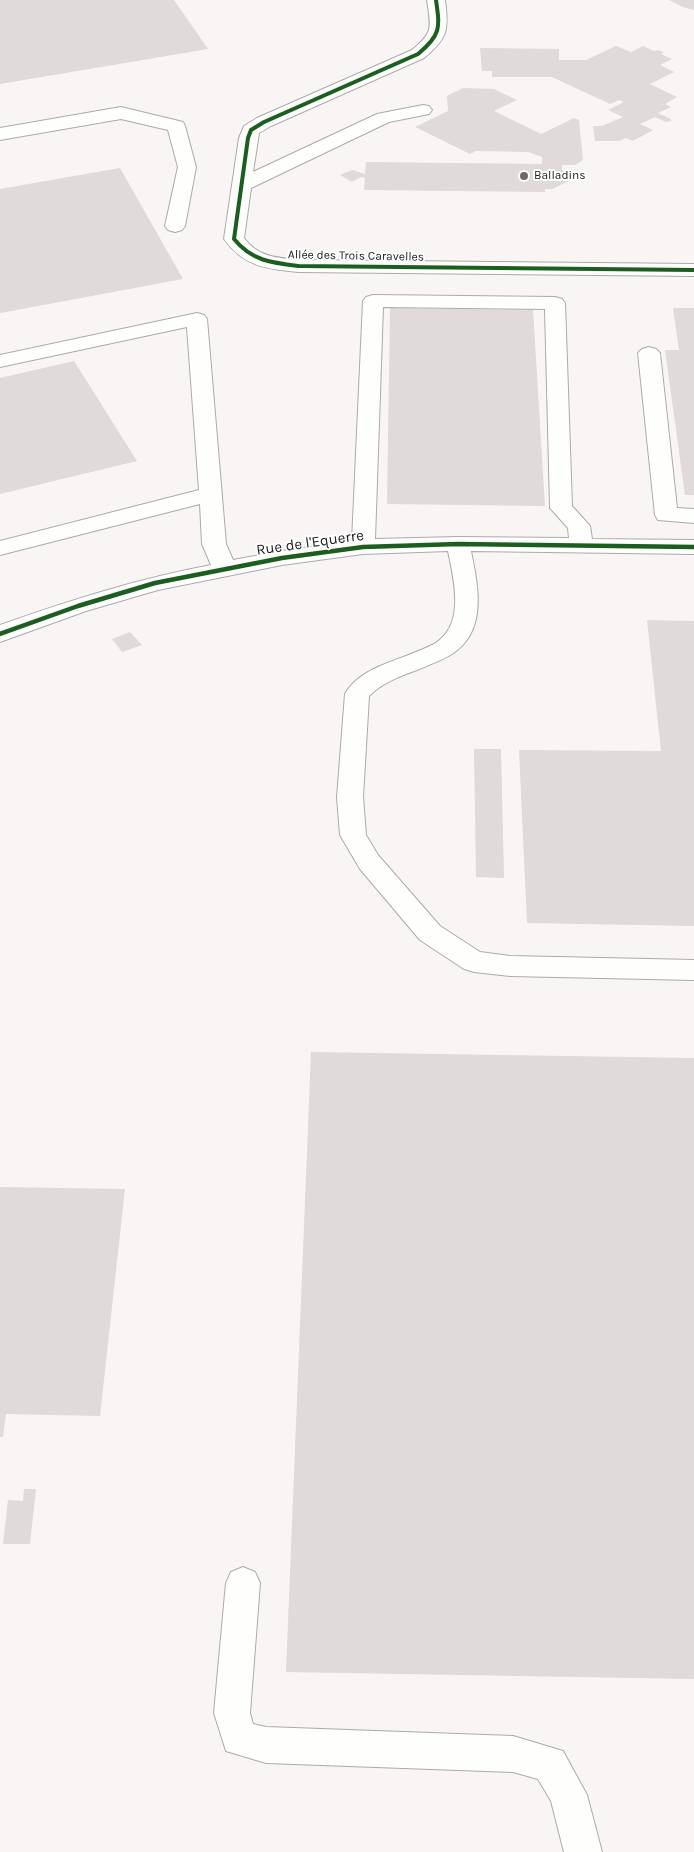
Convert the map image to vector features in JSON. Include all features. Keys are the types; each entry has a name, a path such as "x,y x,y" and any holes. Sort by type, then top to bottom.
{"street":[{"name":"Allée des Trois Caravelles","path":"436,0 440,28 438,36 418,54 264,122 251,130 248,138 234,239 241,248 248,255 261,261 300,266 694,270"},
{"path":"241,185 384,118 423,110"},
{"path":"0,134 121,113 176,126 187,167 175,226"},
{"path":"363,547 373,302 555,303 561,508 579,526 582,546"},
{"path":"0,361 197,320 214,544 224,568"},
{"path":"649,353 666,515 694,516"},
{"path":"0,548 210,494"},
{"path":"458,544 467,594 465,622 459,636 446,648 367,682 358,694 350,797 353,835 369,862 430,933 474,962 510,966 694,970"},
{"name":"Rue de l'Equerre","path":"0,634 78,606 155,583 224,568 363,547 458,544 694,547"},
{"path":"243,1584 232,1713 239,1738 266,1744 513,1754 550,1764 568,1794 583,1852"}],"building":[{"path":"0,0 174,0 208,49 0,84"},
{"path":"669,0 694,0 694,10 683,7"},
{"path":"616,46 631,52 643,46 654,51 664,52 661,54 672,59 660,65 674,72 650,84 677,97 665,104 671,107 658,113 671,119 671,121 666,122 655,117 640,124 653,130 633,141 626,138 619,141 595,141 593,126 602,126 623,117 608,110 624,102 619,100 610,104 552,77 492,77 492,71 482,71 480,48 559,49 559,60 586,60"},
{"path":"463,88 494,89 517,100 494,111 541,134 574,118 579,120 583,160 575,165 562,165 562,170 576,177 553,189 545,189 545,192 364,190 365,178 361,177 352,182 340,175 352,170 365,174 366,162 542,164 542,157 528,152 476,151 470,154 415,127 448,111 447,96"},
{"path":"120,168 183,279 0,313 0,189"},
{"path":"390,308 533,310 545,506 387,504"},
{"path":"673,308 694,308 694,495 685,495 665,350 679,350"},
{"path":"74,361 137,461 0,494 0,378"},
{"path":"647,620 694,621 694,926 527,923 519,750 661,751"},
{"path":"130,632 142,645 122,652 112,639"},
{"path":"474,749 501,749 504,878 476,877"},
{"path":"311,1052 694,1058 694,1679 286,1672"},
{"path":"0,1187 125,1189 100,1416 6,1414 3,1437 0,1437"},
{"path":"24,1489 36,1489 30,1544 3,1544 8,1500 23,1501"}],"cycle path":[{"path":"436,0 439,19 438,31 432,41 418,54 264,122 251,130 248,138 234,239 241,247 255,258 263,261 299,266 694,270"},
{"path":"0,634 78,606 155,583 282,558 363,547 458,544 694,547"}],"place":[{"name":"Balladins","path":"524,176"}]}
